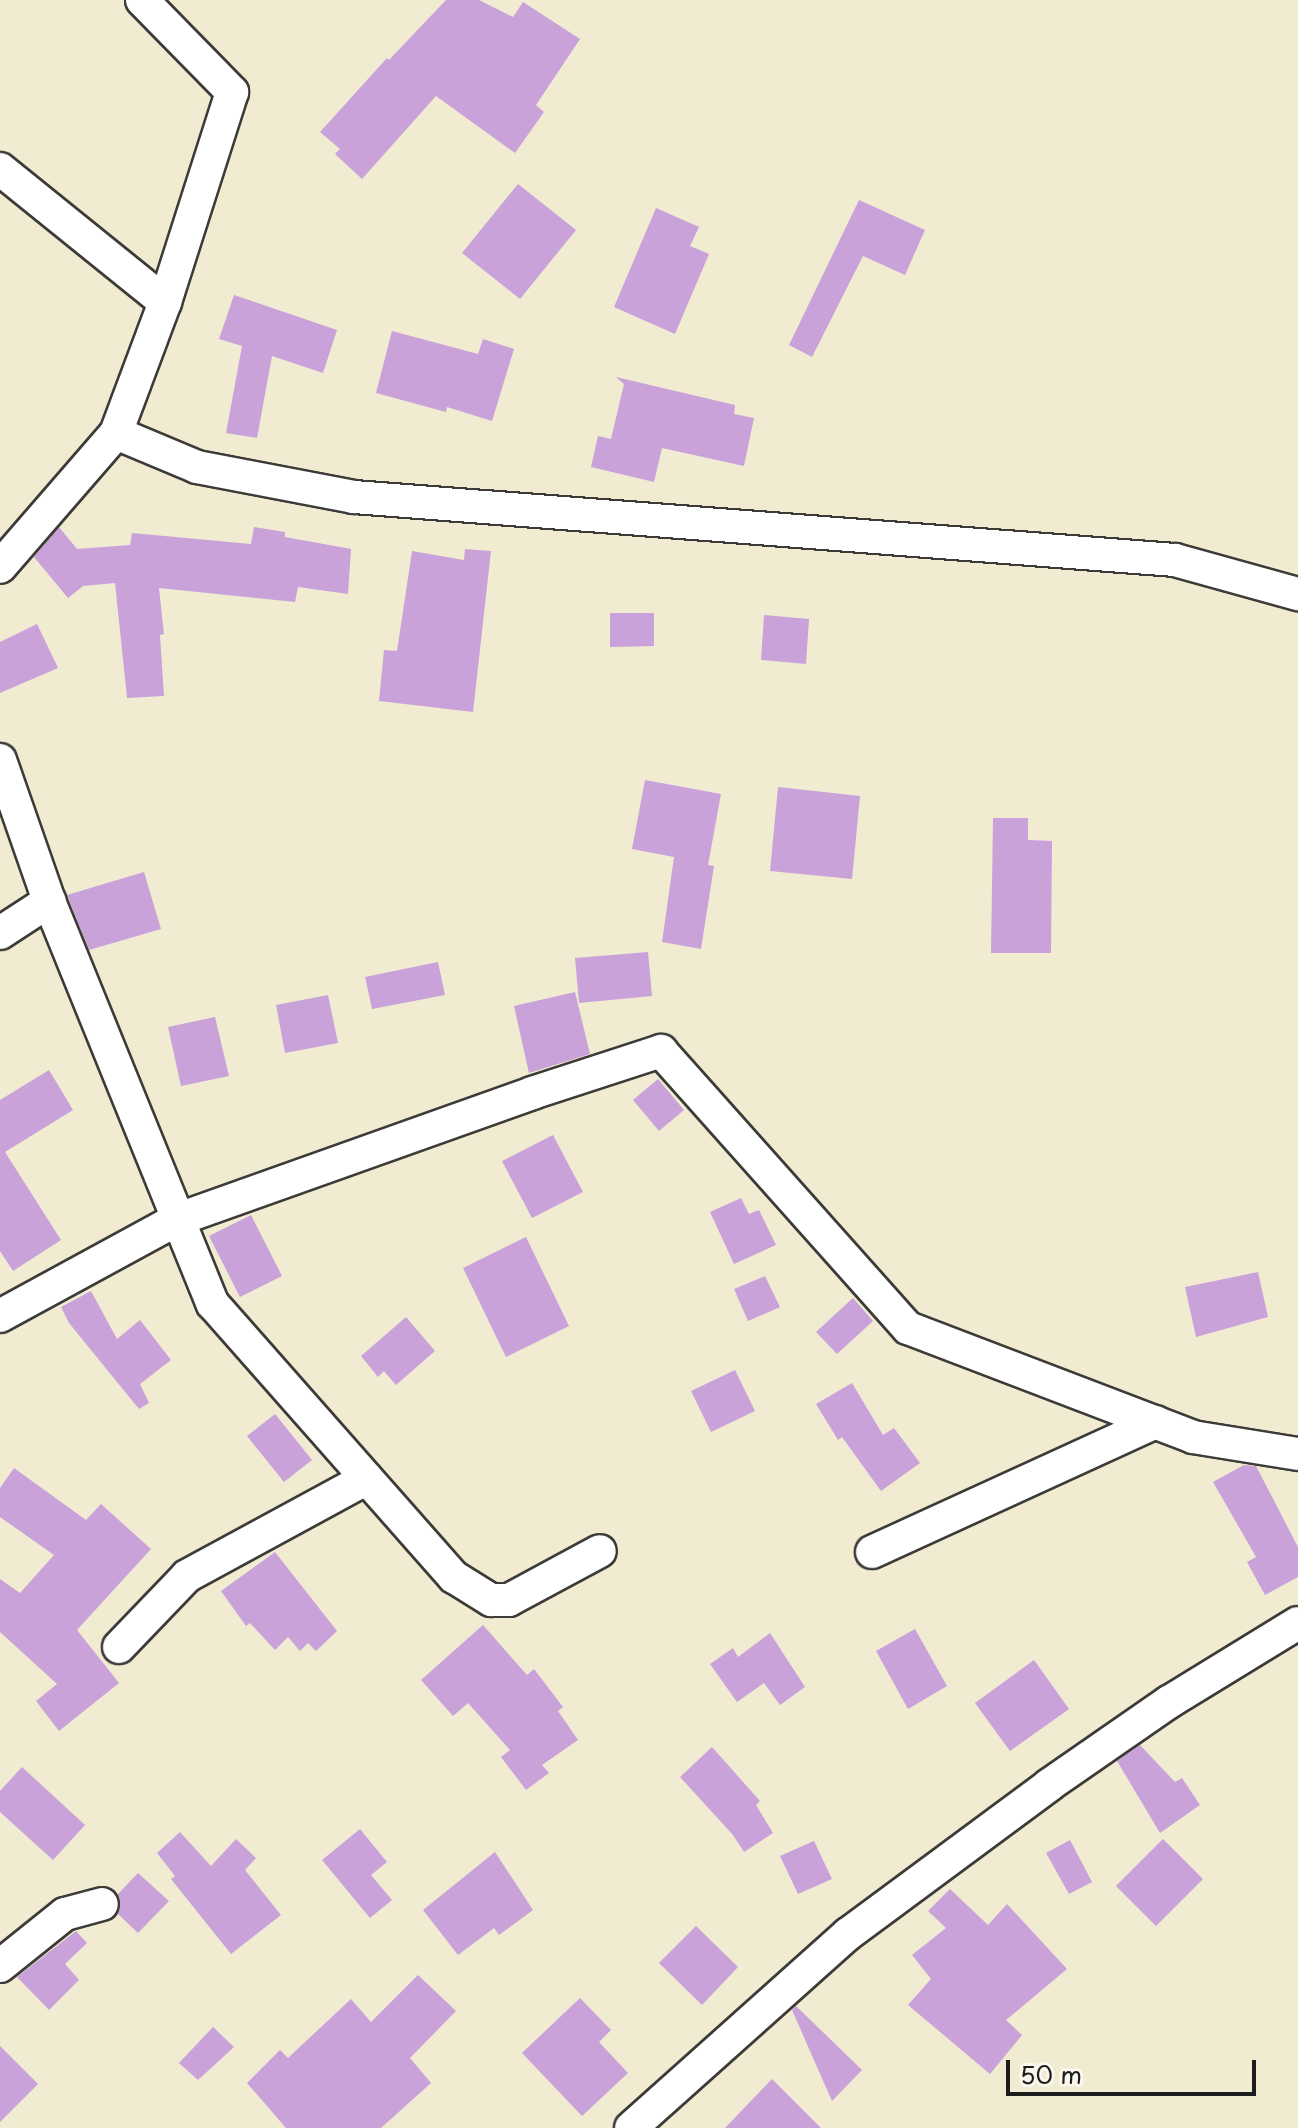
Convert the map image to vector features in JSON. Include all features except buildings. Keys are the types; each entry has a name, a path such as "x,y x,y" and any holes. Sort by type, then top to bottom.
{"street":[{"path":"0,567 116,433 165,302 232,92 142,0"},
{"path":"0,169 165,302"},
{"path":"116,433 197,467 354,497 1175,560 1298,594"},
{"path":"0,760 49,901 176,1220 213,1304 454,1577 491,1600 509,1600 600,1551"},
{"path":"0,933 49,901"},
{"path":"0,1316 176,1220 532,1093 661,1051 908,1328 1193,1437 1298,1454"},
{"path":"872,1552 1156,1422"},
{"path":"119,1647 187,1576 366,1479"},
{"path":"631,2128 848,1934 1049,1785 1169,1702 1298,1623"},
{"path":"0,1966 65,1914 102,1904"}]}
